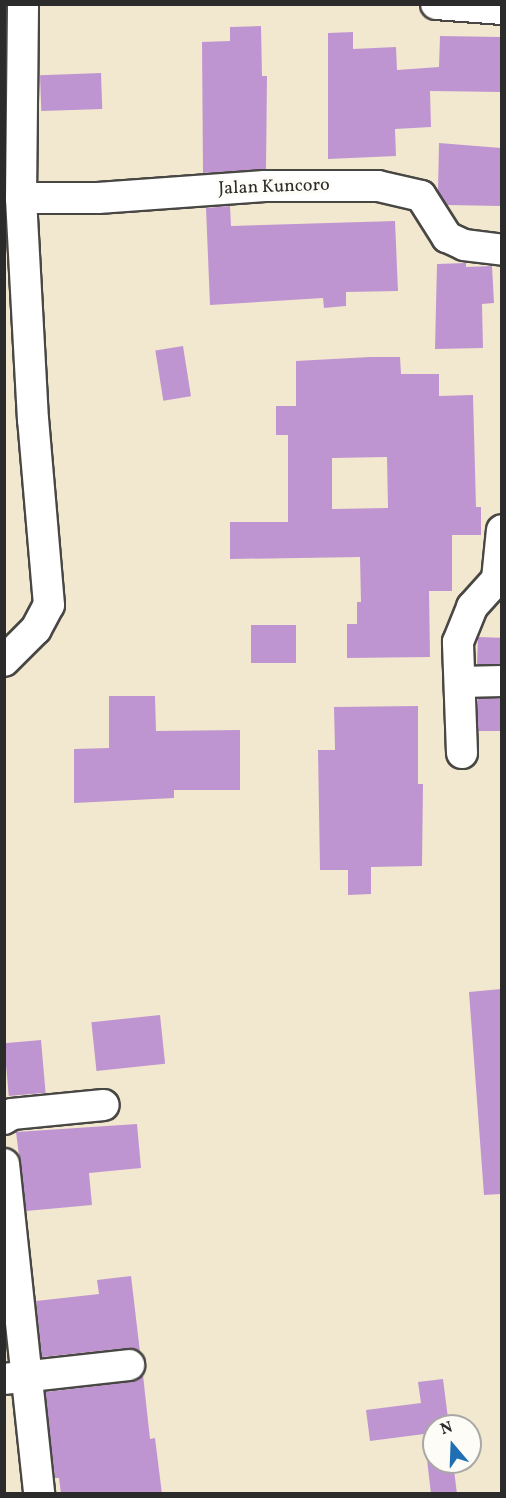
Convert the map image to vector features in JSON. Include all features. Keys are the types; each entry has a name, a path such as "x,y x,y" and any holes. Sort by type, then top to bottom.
{"street":[{"path":"4,661 36,629 49,605 33,420 21,198 23,4"},
{"path":"436,4 501,9"},
{"name":"Jalan Kuncoro","path":"21,198 98,198 265,186 378,186 422,196 447,237 464,245 501,250"},
{"path":"462,753 458,642 472,607 497,579 501,530"},
{"path":"460,682 501,681"},
{"path":"4,1119 12,1114 104,1105"},
{"path":"4,1164 15,1378 39,1494"},
{"path":"15,1378 129,1365"}],"building":[{"path":"261,26 262,76 267,76 266,169 203,173 202,42 230,41 230,27"},
{"path":"353,32 353,49 396,47 397,70 439,67 440,36 501,37 501,92 430,91 431,127 395,129 396,156 328,159 328,33"},
{"path":"101,73 102,109 41,111 40,75"},
{"path":"439,143 501,148 501,206 447,205 438,191"},
{"path":"230,206 231,226 395,221 398,291 346,292 346,306 324,308 323,298 210,305 206,208"},
{"path":"466,263 466,267 492,266 494,303 482,304 483,348 435,349 437,264"},
{"path":"183,346 191,396 163,401 155,350"},
{"path":"400,357 401,374 439,374 439,396 473,395 476,507 481,507 481,535 452,535 452,591 429,591 430,657 347,658 347,624 357,624 357,602 361,602 360,557 230,559 230,522 288,522 288,435 276,435 276,406 296,406 296,361","holes":["387,457 388,508 332,509 332,458"]},
{"path":"251,625 296,625 296,663 251,663"},
{"path":"478,637 501,638 500,665 477,664"},
{"path":"109,696 155,696 156,731 240,730 240,790 174,790 174,798 74,803 74,749 109,748"},
{"path":"478,698 501,698 501,731 478,731"},
{"path":"418,706 418,784 423,784 422,866 371,867 371,894 348,895 348,870 320,870 318,750 335,750 334,707"},
{"path":"501,989 501,1194 484,1195 469,992"},
{"path":"160,1015 165,1064 96,1071 91,1022"},
{"path":"41,1040 46,1093 9,1096 4,1043"},
{"path":"137,1124 141,1168 89,1173 92,1205 26,1211 16,1132"},
{"path":"131,1276 140,1352 127,1348 42,1357 36,1301 99,1294 97,1280"},
{"path":"143,1375 150,1439 155,1438 162,1494 61,1494 59,1478 55,1478 45,1392 131,1382"},
{"path":"443,1379 447,1414 422,1414 422,1434 370,1441 366,1410 421,1403 418,1382"},
{"path":"429,1474 454,1474 457,1494 431,1494"}]}
